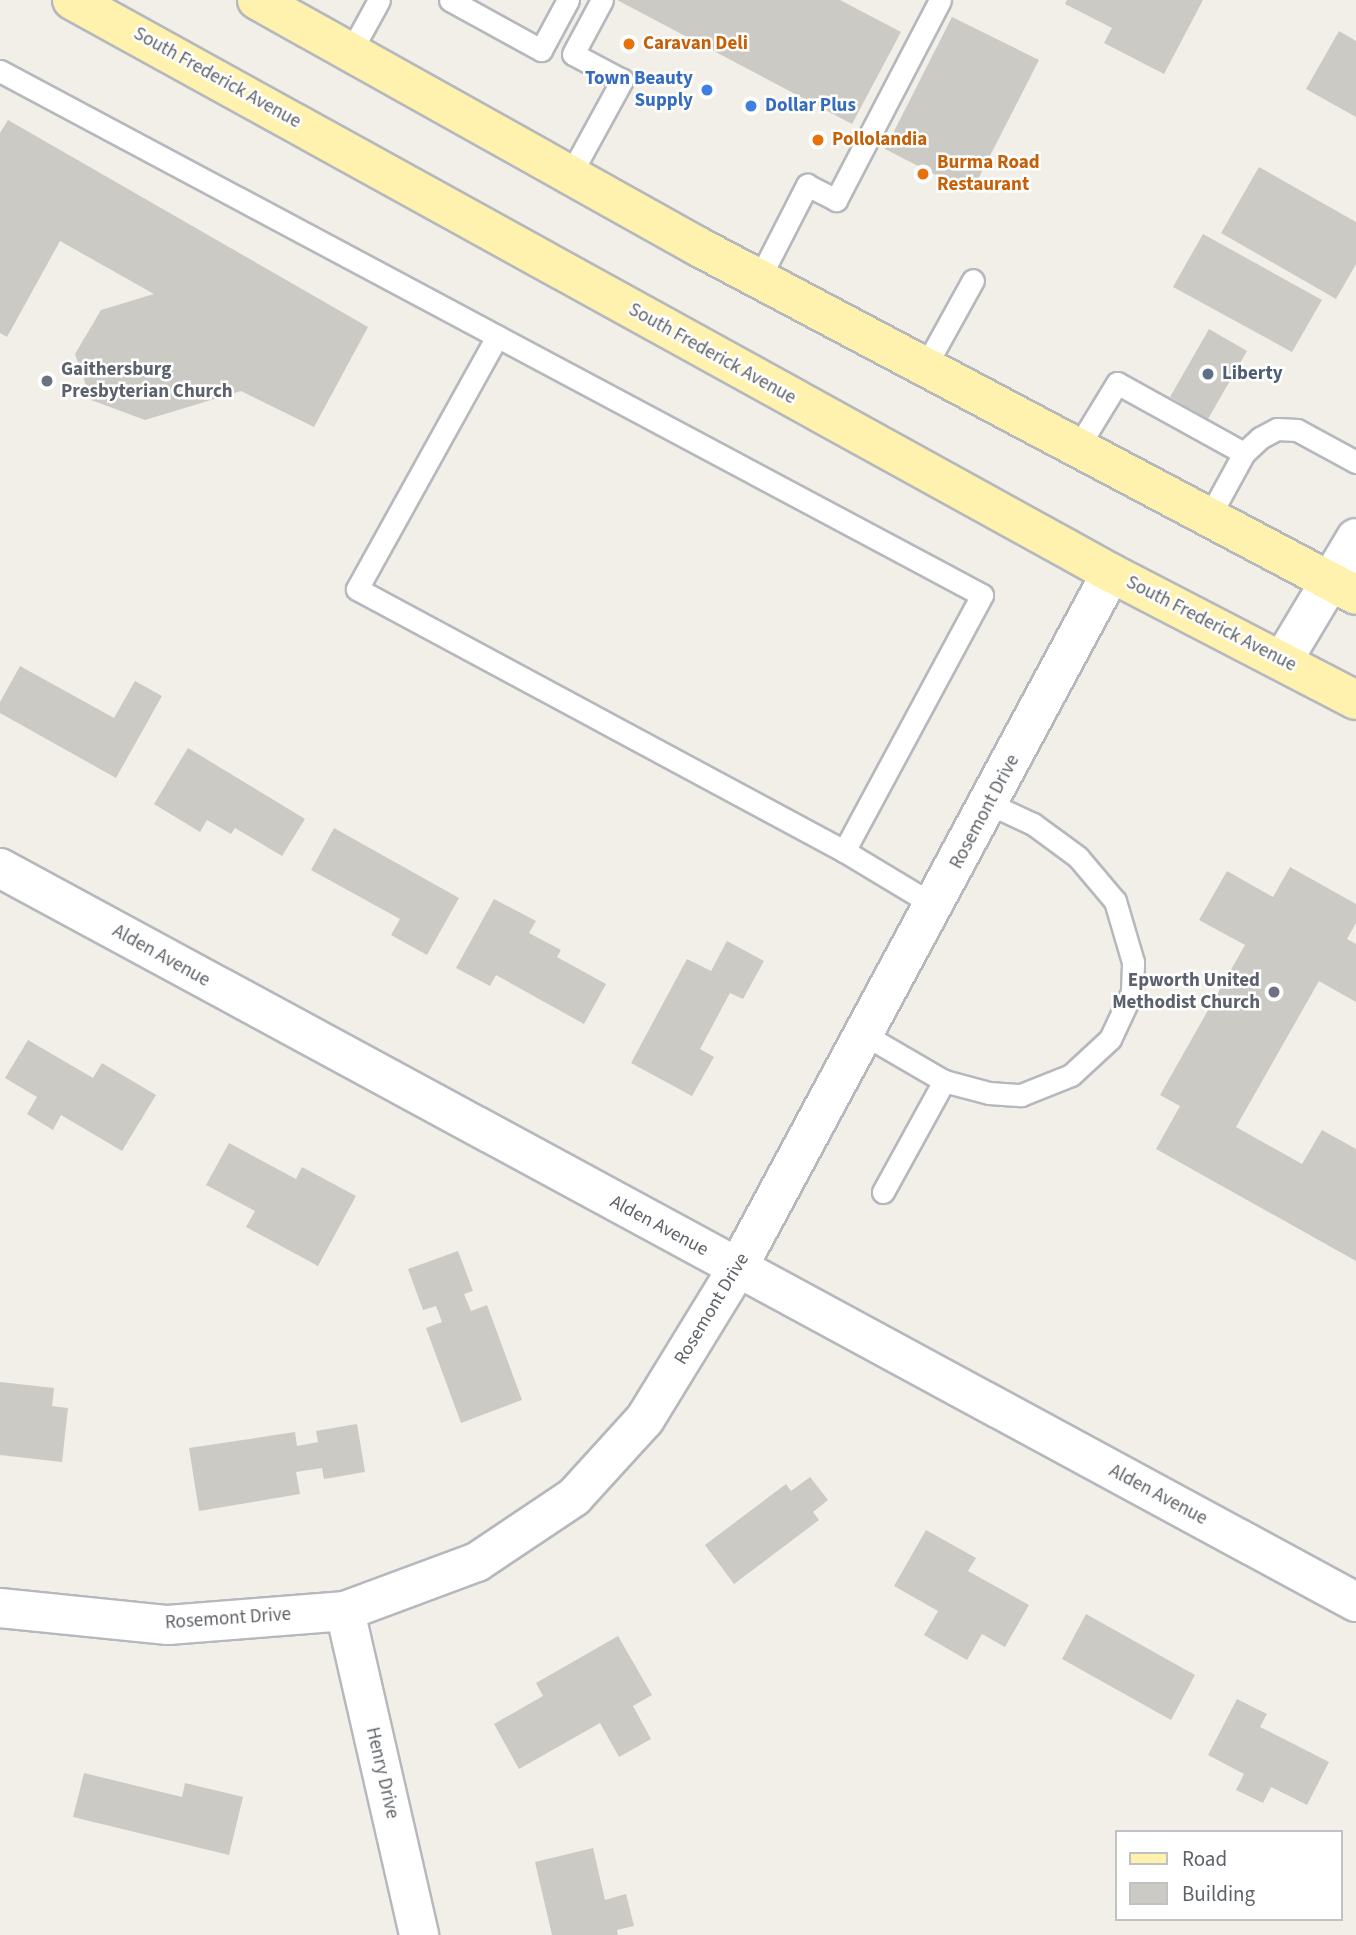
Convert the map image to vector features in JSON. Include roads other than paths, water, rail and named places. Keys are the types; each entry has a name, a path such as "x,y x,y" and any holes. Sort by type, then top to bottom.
{"main road":[{"name":"South Frederick Avenue","path":"72,0 1111,573 1356,700"},
{"path":"257,0 569,177 1343,588"}],"street":[{"path":"1283,660 1343,588 1356,538"},
{"name":"Rosemont Drive","path":"0,1608 168,1625 345,1611 477,1562 574,1497 645,1419 737,1269 990,804 1111,573"},
{"name":"Alden Avenue","path":"0,868 1356,1602"},
{"name":"Henry Drive","path":"345,1611 419,1935"}],"lane":[{"path":"350,53 379,0"},
{"path":"450,0 541,50 568,0"},
{"path":"569,177 622,80 573,54 602,0"},
{"path":"759,279 807,184 836,200 940,0"},
{"path":"0,71 982,595 844,851"},
{"path":"925,367 973,280"},
{"path":"497,336 358,589 844,851 934,905"},
{"path":"1078,447 1117,383 1244,453"},
{"path":"1209,517 1244,453 1260,438 1278,429 1297,430 1356,462"},
{"path":"865,1035 944,1081 1010,1095 1048,1086 1092,1060 1110,1039 1132,992 1133,962 1115,901 1078,857 1033,824 990,804"},
{"path":"883,1192 944,1081"}],"place":[{"name":"Caravan Deli","path":"629,44"},
{"name":"Town Beauty Supply","path":"707,90"},
{"name":"Dollar Plus","path":"751,106"},
{"name":"Pollolandia","path":"818,140"},
{"name":"Burma Road Restaurant","path":"923,174"},
{"name":"Liberty","path":"1208,374"},
{"name":"Gaithersburg Presbyterian Church","path":"47,381"},
{"name":"Epworth United Methodist Church","path":"1274,992"}]}
